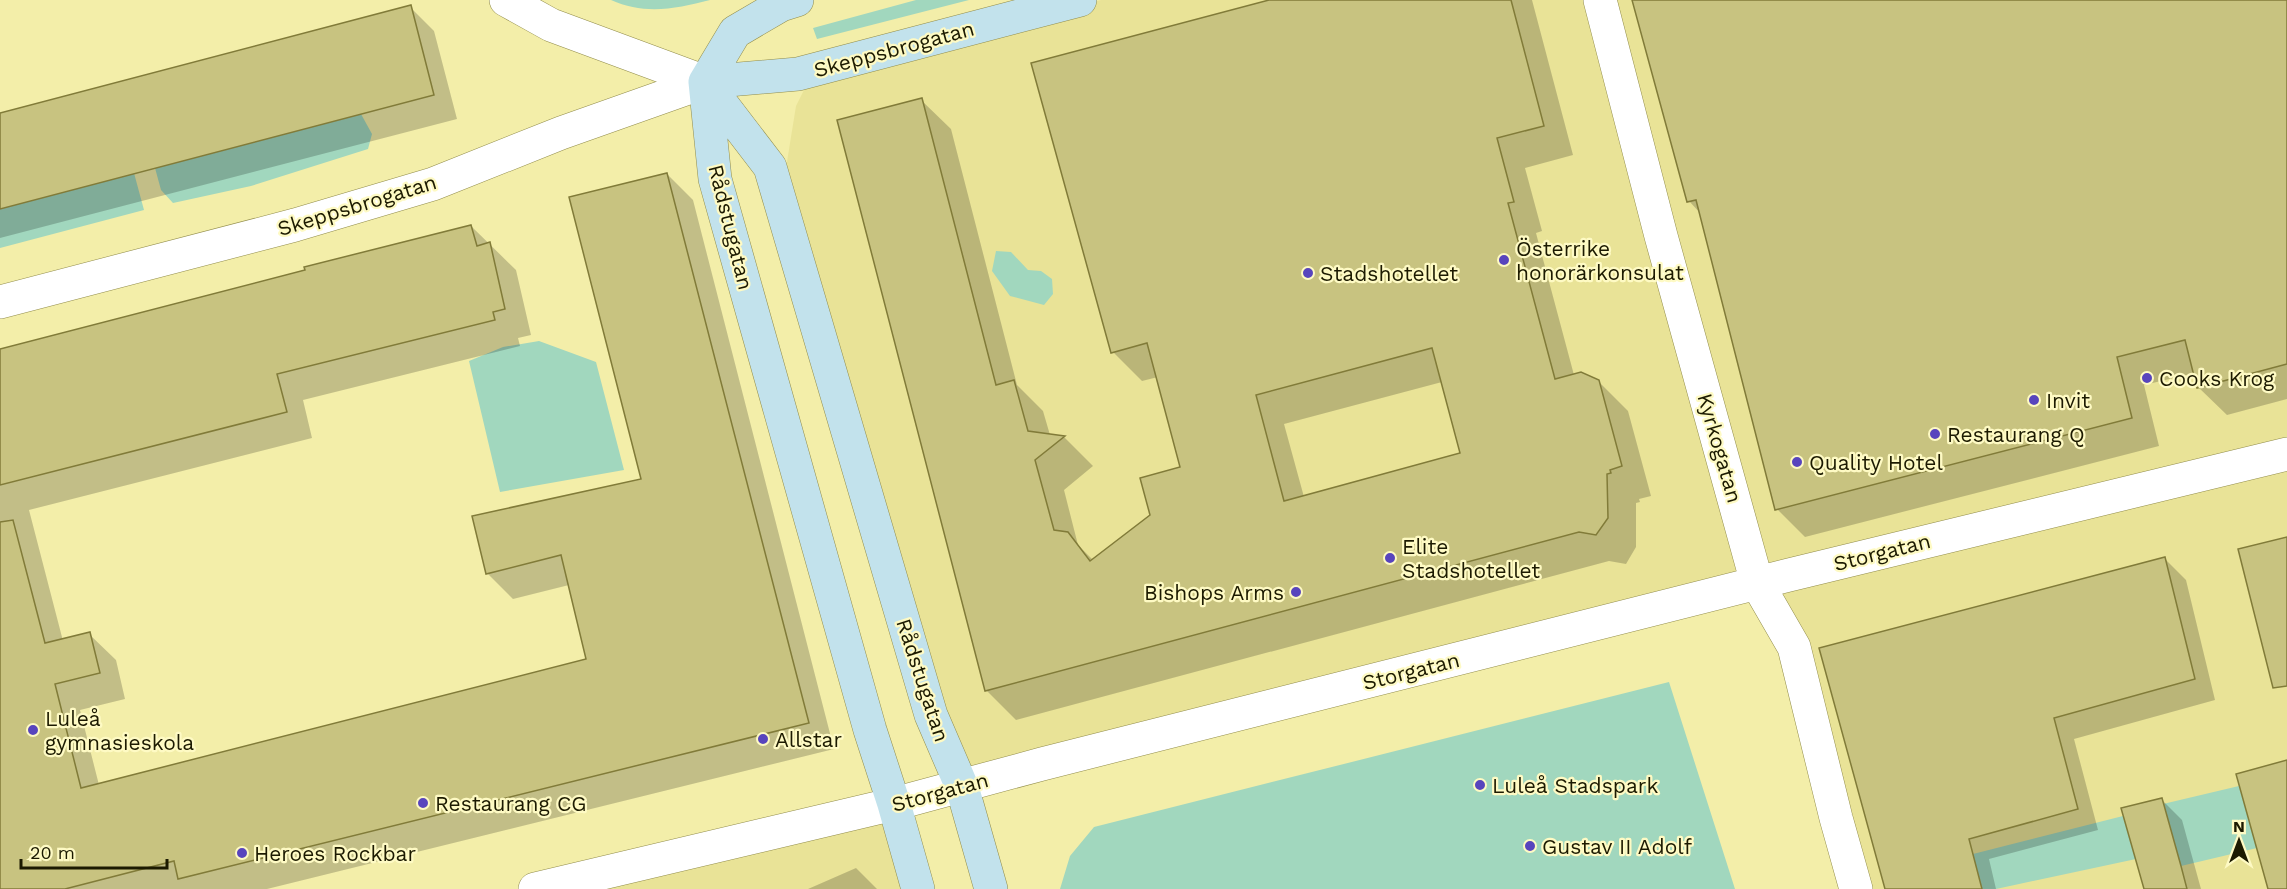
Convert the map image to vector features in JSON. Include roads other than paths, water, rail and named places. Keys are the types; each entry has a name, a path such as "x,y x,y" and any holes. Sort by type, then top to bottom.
{"main road":[{"path":"705,82 735,32 781,4 797,0"},
{"name":"Skeppsbrogatan","path":"705,82 798,74 1080,0"},
{"name":"Rådstugatan","path":"705,82 770,167 931,715 962,787 991,889"},
{"name":"Rådstugatan","path":"705,82 715,179 867,719 918,889"}],"street":[{"path":"506,0 551,25 705,82"},
{"name":"Kyrkogatan","path":"1600,0 1661,236 1757,583 1794,647 1856,889"},
{"name":"Skeppsbrogatan","path":"0,302 296,225 432,184 561,133 705,82"},
{"name":"Storgatan","path":"536,889 894,804 1042,764 1757,583 2287,454"}],"place":[{"name":"Österrike honorärkonsulat","path":"1504,260"},
{"name":"Stadshotellet","path":"1308,273"},
{"name":"Cooks Krog","path":"2147,378"},
{"name":"Invit","path":"2034,400"},
{"name":"Restaurang Q","path":"1935,434"},
{"name":"Quality Hotel","path":"1797,462"},
{"name":"Elite Stadshotellet","path":"1390,558"},
{"name":"Bishops Arms","path":"1296,592"},
{"name":"Luleå gymnasieskola","path":"33,730"},
{"name":"Allstar","path":"763,739"},
{"name":"Luleå Stadspark","path":"1480,785"},
{"name":"Restaurang CG","path":"423,803"},
{"name":"Gustav II Adolf","path":"1530,846"},
{"name":"Heroes Rockbar","path":"242,853"}]}
